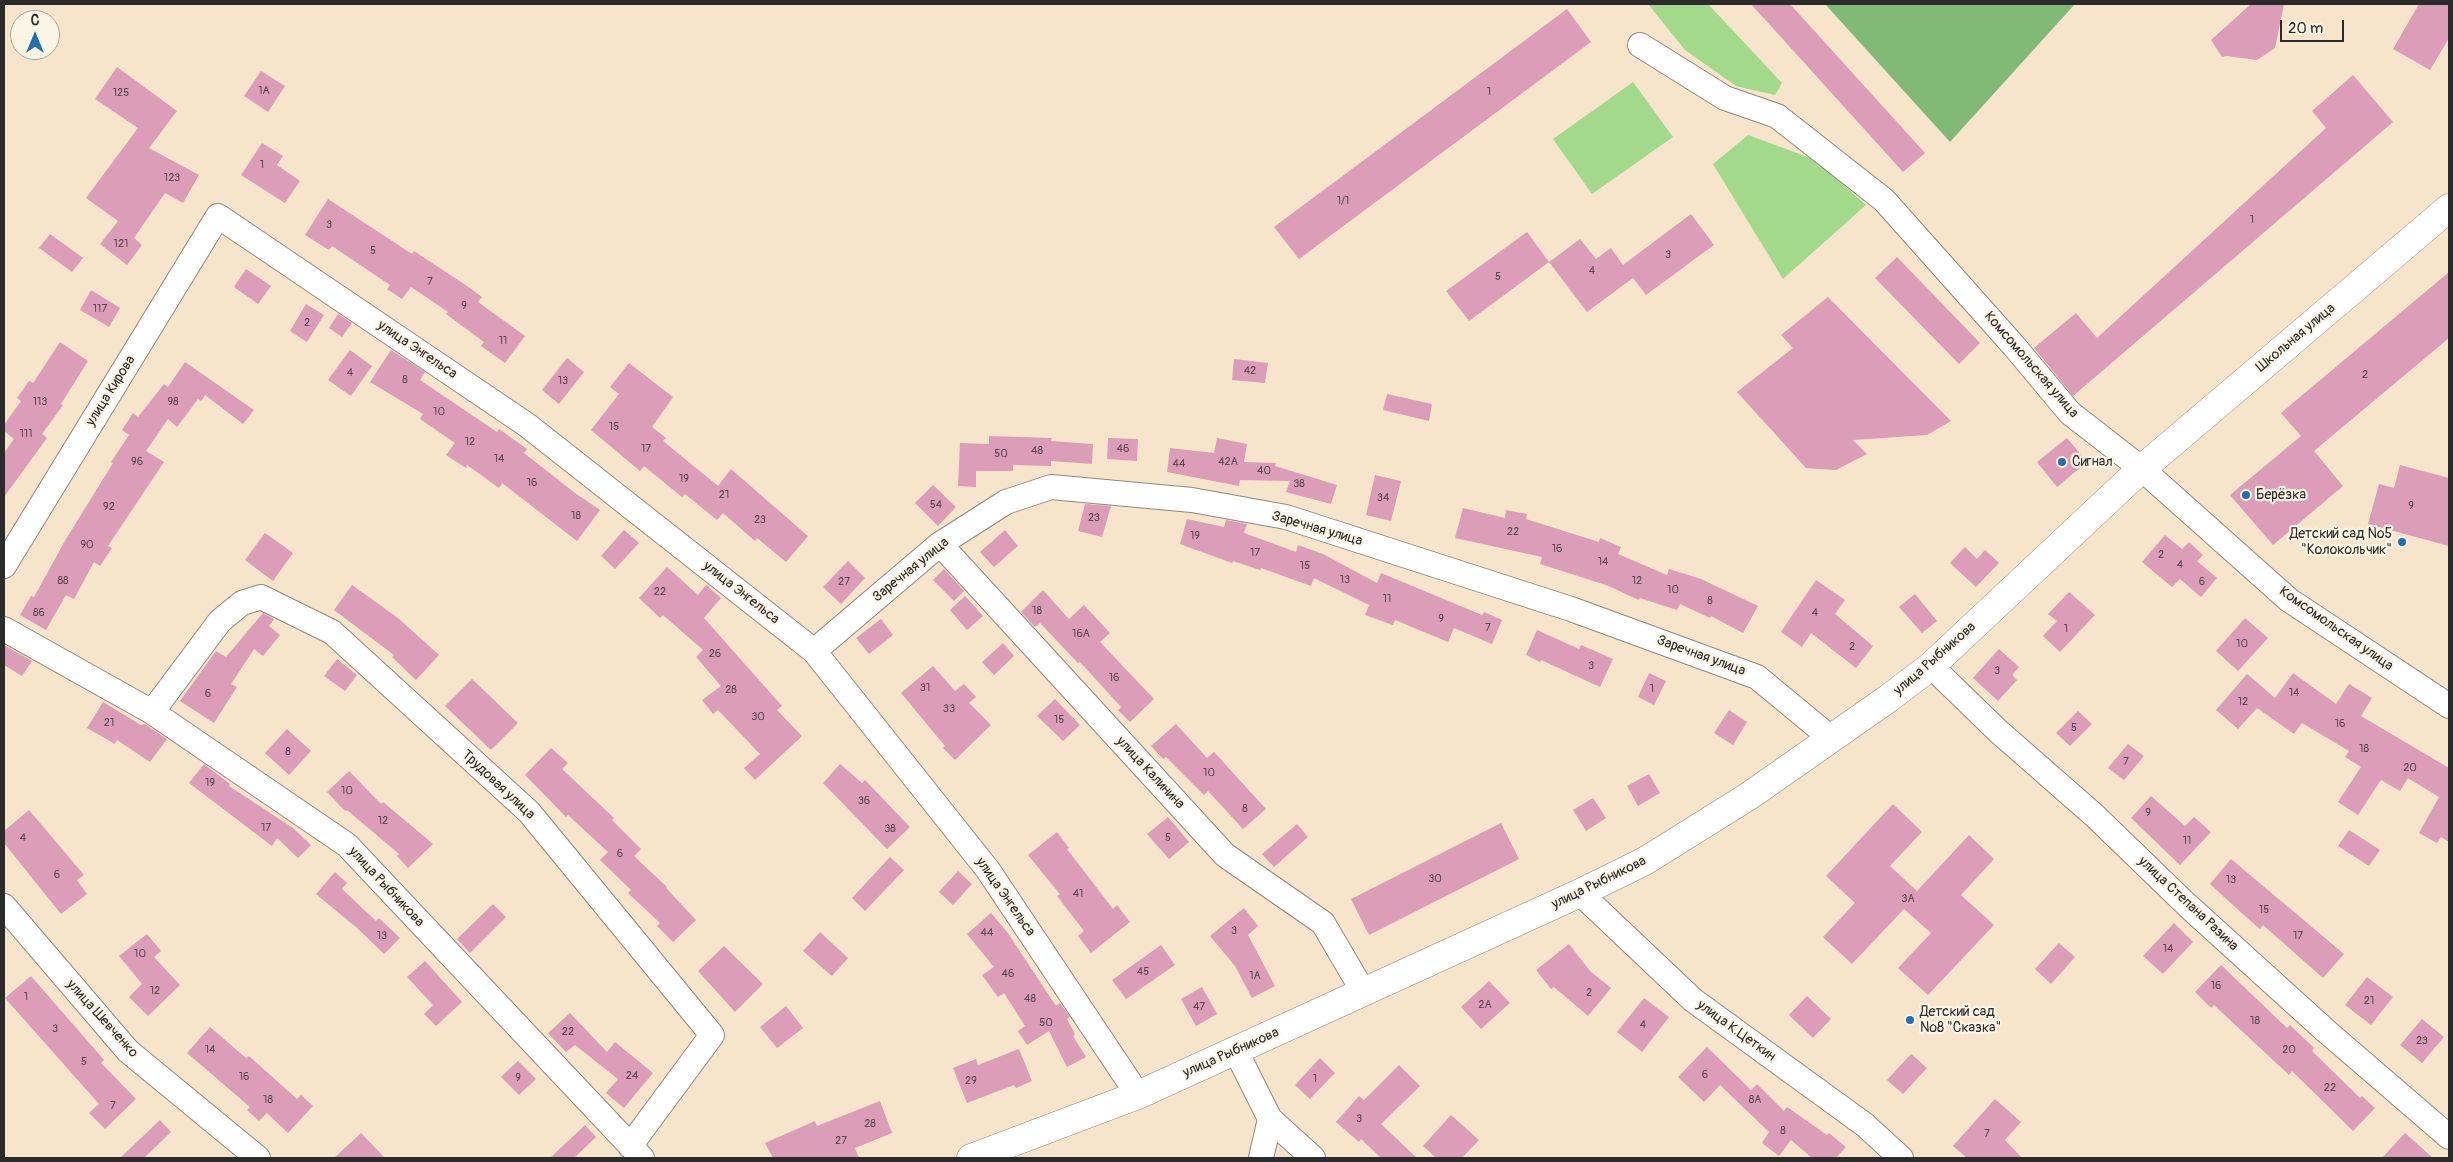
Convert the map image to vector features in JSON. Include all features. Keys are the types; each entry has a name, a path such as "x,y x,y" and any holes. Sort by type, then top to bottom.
{"street":[{"name":"Комсомольская улица","path":"1640,45 1725,98 1777,116 1884,200 2014,346 2070,413 2142,469 2290,600 2449,706"},
{"name":"Школьная улица","path":"2142,469 2449,208"},
{"name":"улица Кирова","path":"4,566 218,216"},
{"name":"улица Энгельса","path":"218,216 527,425 814,651 988,870 1138,1095"},
{"name":"улица Рыбникова","path":"971,1158 1138,1095 1364,993 1580,893 1644,861 1749,796 1832,739 1931,666 2142,469"},
{"name":"Заречная улица","path":"814,651 940,544 1006,502 1051,486 1192,500 1286,517 1571,609 1757,677 1832,739"},
{"name":"улица Калинина","path":"940,544 1225,855 1323,923 1364,993"},
{"name":"Трудовая улица","path":"152,712 220,621 242,603 261,597 332,632 529,812 712,1035 636,1152"},
{"name":"улица Рыбникова","path":"4,629 152,712 347,845 636,1152"},
{"name":"улица Степана Разина","path":"1931,666 1998,731 2095,816 2188,905 2319,1025 2449,1137"},
{"name":"улица К.Цеткин","path":"1580,893 1693,1000 1866,1125 1902,1158"},
{"name":"улица Шевченко","path":"4,906 128,1051 258,1158"},
{"path":"1236,1051 1270,1120 1312,1158"},
{"path":"1261,1158 1270,1120"}],"green space":[{"path":"1648,4 1708,4 1782,83 1775,95 1736,86 1685,50"},
{"path":"1825,4 2075,4 1950,142"},
{"path":"1633,82 1673,137 1592,194 1553,139"},
{"path":"1748,135 1816,160 1866,205 1783,279 1713,164"}],"building":[{"path":"1751,4 1790,4 1925,153 1903,172"},
{"path":"2251,4 2284,4 2275,48 2257,60 2222,57 2211,40"},
{"path":"2419,4 2449,4 2449,38 2430,70 2393,49"},
{"path":"1567,9 1591,42 1299,259 1274,227"},
{"path":"117,67 177,111 149,148 199,175 183,203 165,193 134,238 142,245 127,265 100,244 118,221 86,198 138,128 95,99"},
{"path":"261,71 285,86 268,112 244,96"},
{"path":"2353,75 2393,122 2073,396 2034,348 2076,313 2097,338 2326,128 2312,111"},
{"path":"262,143 283,156 277,165 300,181 285,203 241,175"},
{"path":"328,199 412,254 414,251 467,286 482,297 478,302 525,336 505,363 481,346 484,342 446,314 448,312 411,287 402,299 387,289 390,285 332,246 329,250 305,235"},
{"path":"1691,214 1714,245 1646,295 1633,278 1587,312 1549,262 1580,239 1596,259 1611,248 1623,265"},
{"path":"1527,232 1549,262 1469,321 1446,291"},
{"path":"50,234 83,258 72,272 39,248"},
{"path":"1897,257 1980,343 1959,364 1875,278"},
{"path":"246,269 271,286 258,304 234,287"},
{"path":"2449,272 2449,338 2314,451 2343,486 2273,545 2230,495 2301,436 2281,413"},
{"path":"91,290 120,308 109,327 80,310"},
{"path":"1828,297 1951,421 1927,435 1853,440 1867,454 1836,470 1806,468 1737,392 1793,348 1781,335"},
{"path":"306,304 324,315 307,342 290,331"},
{"path":"338,314 352,323 342,337 329,328"},
{"path":"60,342 88,361 61,404 63,405 42,434 47,438 4,497 4,453 14,439 4,431 4,425 21,401 17,398 29,381 33,383"},
{"path":"350,350 372,366 351,396 328,380"},
{"path":"391,350 425,372 420,380 497,432 499,429 527,449 524,453 600,510 577,541 502,483 499,488 467,465 466,468 446,455 455,443 420,419 423,414 370,382"},
{"path":"567,358 584,372 559,404 542,390"},
{"path":"1234,359 1268,363 1265,383 1232,380"},
{"path":"185,362 254,410 243,424 205,395 201,401 198,399 177,427 168,419 146,451 164,462 108,546 112,548 100,566 94,562 74,599 66,595 46,630 20,615 31,596 34,597 66,539 113,463 111,462 129,435 122,430 133,413 138,417 164,384 168,387"},
{"path":"629,363 673,397 652,427 666,438 663,441 718,486 731,469 808,536 786,562 757,538 755,541 723,513 717,520 685,494 682,497 644,466 640,471 591,430 619,394 610,387"},
{"path":"1387,394 1432,404 1429,421 1383,410"},
{"path":"989,436 1052,438 1051,441 1093,444 1092,464 1051,461 1051,466 1013,465 1013,471 976,471 976,487 958,486 960,443 989,444"},
{"path":"1108,438 1138,439 1137,461 1107,459"},
{"path":"1217,438 1247,444 1244,462 1276,463 1275,466 1337,485 1331,504 1286,492 1290,481 1240,480 1239,486 1167,472 1170,448 1214,453"},
{"name":"Сигнал","path":"2067,438 2087,462 2057,487 2037,462"},
{"path":"2400,465 2449,478 2449,546 2368,524 2379,484 2394,488"},
{"path":"1375,475 1401,481 1391,521 1366,515"},
{"path":"933,485 956,507 938,526 915,503"},
{"path":"1085,504 1111,506 1102,537 1078,531"},
{"path":"1463,508 1505,518 1506,510 1527,514 1526,519 1599,542 1600,538 1621,547 1618,554 1667,575 1669,569 1701,579 1758,606 1743,633 1711,616 1710,618 1680,604 1677,610 1640,598 1639,600 1606,585 1540,564 1542,557 1455,538"},
{"path":"1187,519 1224,527 1226,520 1247,524 1244,533 1296,552 1298,545 1323,554 1377,583 1381,573 1482,615 1484,612 1502,620 1492,644 1454,628 1448,642 1395,620 1393,625 1365,615 1369,605 1314,578 1311,586 1261,568 1260,570 1233,561 1232,563 1180,544"},
{"path":"624,530 639,543 615,569 601,556"},
{"path":"1005,530 1018,546 994,567 980,552"},
{"path":"265,533 293,553 273,581 245,560"},
{"path":"2165,535 2182,549 2189,542 2203,555 2197,561 2217,578 2201,597 2180,579 2172,587 2142,562"},
{"path":"1965,547 1977,559 1985,550 1999,563 1976,587 1950,563"},
{"path":"848,561 865,578 841,604 823,587"},
{"path":"667,567 698,595 706,585 721,598 704,618 782,706 777,710 802,736 755,780 744,768 760,754 718,710 713,714 702,700 721,686 696,657 703,650 663,615 660,618 639,598"},
{"path":"944,569 964,591 954,601 933,580"},
{"path":"1816,580 1845,600 1835,614 1873,646 1856,668 1811,633 1802,647 1781,632"},
{"path":"352,585 398,618 439,655 416,680 392,657 394,655 334,610"},
{"path":"1043,590 1069,619 1084,605 1110,633 1100,642 1154,699 1130,722 1118,710 1121,707 1080,662 1078,663 1040,623 1035,627 1021,612"},
{"path":"2069,592 2095,615 2060,652 2043,636 2057,621 2048,614"},
{"path":"1915,594 1937,621 1922,633 1899,607"},
{"path":"965,596 983,616 967,630 950,610"},
{"path":"263,613 274,619 269,626 280,635 263,656 254,649 231,684 237,687 214,723 180,701 216,651 226,657"},
{"path":"2245,618 2268,638 2238,671 2216,651"},
{"path":"881,619 893,635 869,654 856,638"},
{"path":"1537,630 1579,649 1581,645 1613,659 1600,687 1526,655"},
{"path":"1003,643 1014,656 994,675 982,662"},
{"path":"4,645 32,661 22,676 4,665"},
{"path":"1999,649 2019,667 2012,675 2017,680 1998,701 1973,678"},
{"path":"337,659 357,675 345,691 324,676"},
{"path":"933,666 955,691 964,684 976,697 969,703 991,725 955,760 943,748 945,746 901,693"},
{"path":"1649,673 1666,681 1654,705 1638,697"},
{"path":"2293,673 2336,704 2349,684 2372,698 2361,716 2449,768 2449,842 2441,837 2437,843 2419,833 2439,797 2408,778 2400,791 2381,780 2358,815 2338,802 2361,767 2345,757 2349,751 2302,723 2294,734 2257,708 2238,729 2216,710 2247,674 2275,698"},
{"path":"472,679 518,723 491,750 445,706"},
{"path":"1055,699 1080,725 1063,741 1037,716"},
{"path":"103,702 141,725 145,724 167,739 150,762 117,740 115,744 87,728"},
{"path":"1729,710 1747,722 1733,745 1714,733"},
{"path":"2078,711 2092,724 2070,746 2056,733"},
{"path":"1176,724 1207,758 1214,752 1266,809 1243,829 1208,791 1204,795 1166,757 1163,759 1151,746"},
{"path":"287,729 311,751 289,775 265,753"},
{"path":"2128,744 2144,756 2124,780 2108,768"},
{"path":"551,748 568,763 562,769 614,818 612,820 641,849 634,856 667,887 696,920 673,942 657,926 660,923 628,893 631,890 600,860 608,852 568,815 566,817 525,775"},
{"path":"204,764 230,784 229,786 293,828 311,845 298,858 277,838 272,846 189,783"},
{"path":"840,764 862,783 865,780 910,827 887,849 823,783"},
{"path":"349,771 381,804 383,802 433,844 408,868 397,856 399,854 347,810 345,811 327,792"},
{"path":"1649,774 1660,793 1638,806 1627,786"},
{"path":"2151,796 2185,826 2194,817 2211,832 2180,865 2131,818"},
{"path":"1593,798 1606,818 1586,831 1573,810"},
{"path":"1893,804 1922,832 1890,866 1917,891 1969,835 1994,859 1961,895 1994,925 1928,995 1898,968 1931,933 1904,909 1852,964 1823,937 1855,903 1826,876"},
{"path":"29,810 84,875 77,880 87,894 61,914 4,843 4,831"},
{"path":"1168,817 1189,842 1169,859 1147,834"},
{"path":"1501,823 1519,859 1369,935 1351,899"},
{"path":"1297,824 1308,837 1274,867 1262,854"},
{"path":"2349,830 2380,850 2369,866 2338,846"},
{"path":"1057,832 1069,848 1067,849 1113,909 1117,905 1130,922 1091,953 1078,936 1084,931 1057,896 1060,894 1028,855"},
{"path":"890,857 904,870 865,911 852,898"},
{"path":"2231,859 2344,954 2323,978 2263,925 2260,929 2210,884"},
{"path":"958,871 972,884 953,905 939,892"},
{"path":"335,872 347,883 342,889 376,921 379,918 400,938 384,954 357,928 316,894"},
{"path":"493,904 506,917 470,953 457,939"},
{"path":"1244,908 1258,926 1248,935 1275,986 1252,998 1235,966 1210,936"},
{"path":"991,913 1007,932 1056,1006 1060,1003 1070,1017 1067,1019 1075,1034 1073,1036 1086,1057 1067,1067 1049,1031 1027,1045 1018,1031 1025,1026 1004,993 998,997 982,975 994,967 967,934"},
{"path":"2174,923 2193,942 2163,974 2143,956"},
{"path":"820,932 848,958 832,976 803,951"},
{"path":"147,934 161,951 154,957 180,985 148,1016 129,997 142,984 119,956"},
{"path":"2059,943 2075,957 2051,984 2035,969"},
{"path":"1569,944 1590,971 1611,988 1588,1016 1554,987 1551,989 1536,970"},
{"path":"1161,945 1175,965 1126,999 1112,980"},
{"path":"724,946 763,984 735,1012 698,971"},
{"path":"425,961 462,1002 436,1026 424,1014 433,1005 407,977"},
{"path":"2221,965 2287,1028 2290,1025 2314,1048 2312,1051 2360,1098 2362,1096 2375,1108 2353,1131 2292,1071 2289,1075 2214,1005 2211,1008 2195,992"},
{"path":"31,976 104,1060 101,1063 136,1099 105,1129 89,1113 99,1104 5,998"},
{"path":"2367,977 2393,997 2371,1025 2345,1005"},
{"path":"1489,981 1510,1003 1481,1029 1461,1007"},
{"path":"1202,987 1217,1014 1196,1026 1181,999"},
{"path":"1807,996 1831,1019 1813,1038 1789,1015"},
{"path":"1644,998 1669,1017 1642,1052 1617,1032"},
{"path":"786,1006 803,1028 777,1048 760,1027"},
{"path":"570,1013 607,1052 615,1042 653,1073 624,1108 606,1093 618,1079 575,1045 566,1052 548,1033"},
{"path":"2422,1019 2444,1037 2422,1063 2400,1045"},
{"path":"210,1027 246,1058 249,1056 297,1099 301,1095 313,1106 288,1133 267,1113 259,1121 247,1110 250,1107 187,1053"},
{"path":"1707,1047 1751,1090 1757,1084 1784,1111 1787,1107 1827,1135 1829,1133 1846,1147 1836,1158 1812,1158 1791,1140 1779,1156 1762,1143 1769,1132 1720,1085 1704,1102 1678,1077"},
{"path":"1019,1049 1032,1081 1016,1088 1014,1085 967,1103 953,1068 976,1059 978,1065"},
{"path":"1911,1054 1927,1068 1903,1094 1887,1080"},
{"path":"1320,1058 1335,1073 1310,1099 1295,1085"},
{"path":"518,1061 536,1079 519,1095 501,1077"},
{"path":"1399,1065 1420,1086 1381,1124 1417,1158 1381,1158 1361,1139 1359,1142 1336,1122 1359,1096 1364,1100"},
{"path":"1995,1099 2021,1122 2005,1140 2022,1158 1967,1158 1953,1146"},
{"path":"880,1101 892,1133 855,1148 859,1158 773,1158 765,1143 815,1121 817,1126"},
{"path":"1451,1115 1479,1140 1462,1158 1436,1158 1423,1146"},
{"path":"160,1120 171,1132 144,1158 120,1158"},
{"path":"585,1125 596,1137 574,1158 550,1158"},
{"path":"361,1133 385,1158 334,1158"},
{"path":"2405,1133 2433,1158 2382,1158"}],"place":[{"name":"Сигнал","path":"2062,462"},
{"name":"Берёзка","path":"2246,495"},
{"name":"Детский сад №5 \"Колокольчик\"","path":"2402,542"},
{"name":"Детский сад №8 \"Сказка\"","path":"1910,1020"}]}
